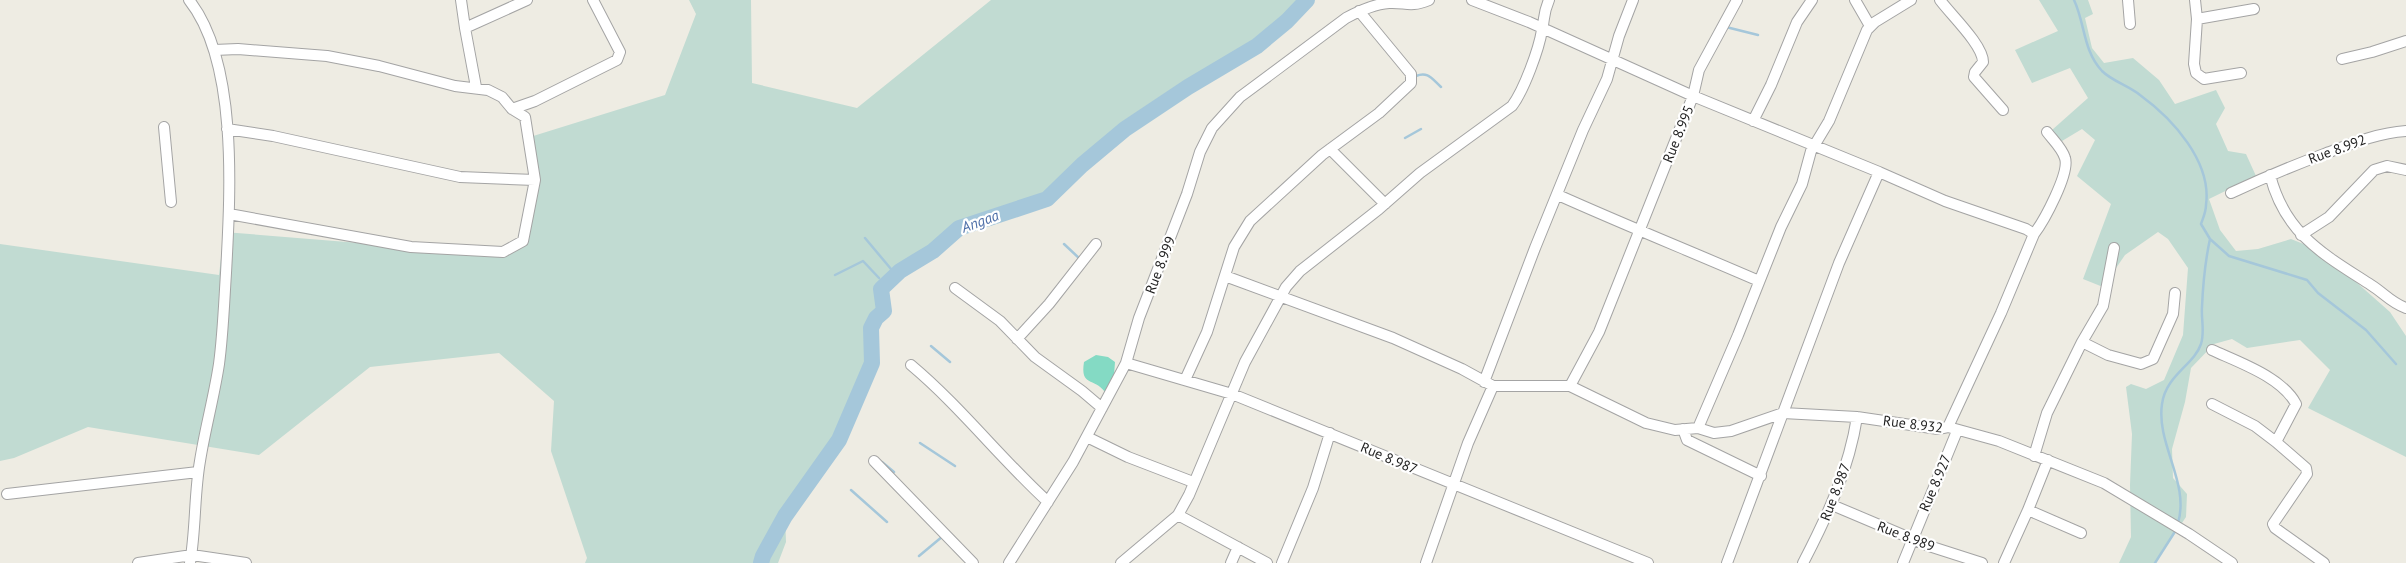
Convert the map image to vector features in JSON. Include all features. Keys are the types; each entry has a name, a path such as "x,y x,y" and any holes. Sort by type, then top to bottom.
{"street":[{"path":"190,0 206,27 214,50 227,129 228,214 219,364 198,472 191,559"},
{"path":"461,0 476,87"},
{"path":"465,28 527,0"},
{"path":"512,109 535,101 617,60 620,52 593,0"},
{"name":"Rue 8.999","path":"1009,563 1048,502 1126,363 1139,318 1174,228 1200,152 1212,128 1240,96 1335,25 1359,11 1387,3 1405,6 1429,0"},
{"path":"1472,0 1490,3 1542,30 1693,96 1699,70 1735,7 1737,0"},
{"path":"1121,563 1178,515 1253,345 1280,295 1300,272 1385,204 1420,173 1512,106 1521,93 1542,30 1542,15 1549,0"},
{"path":"1426,563 1478,415 1505,323 1613,61 1619,36 1633,0"},
{"path":"1753,121 1797,22 1812,0"},
{"path":"1855,0 1870,26"},
{"path":"1698,428 1759,281 1802,184 1813,146 1825,128 1870,26 1911,0"},
{"path":"1940,0 1962,26 1981,55 1983,62 1975,72 1974,77 2002,110"},
{"path":"2128,0 2130,24"},
{"path":"2195,0 2198,19 2194,64 2196,73 2204,79 2241,73"},
{"path":"2198,19 2254,8"},
{"path":"1185,380 1207,332 1234,247 1250,221 1268,202 1330,149 1379,113 1411,83 1412,79 1359,11"},
{"path":"2342,59 2406,41"},
{"path":"214,50 238,49 327,56 421,76 455,86 476,87 488,90 502,97 512,109 525,117 535,180 523,241 503,252 411,247 228,214"},
{"name":"Rue 8.995","path":"1570,386 1599,332 1693,96 1945,201 2026,229 2034,234"},
{"path":"164,127 171,202"},
{"path":"227,129 273,136 460,177 535,180"},
{"name":"Rue 8.927","path":"1903,563 1953,429 2001,314 2011,284 2067,168 2062,150 2047,132"},
{"name":"Rue 8.992","path":"2231,193 2270,174 2365,138 2406,132"},
{"path":"1330,149 1385,204"},
{"path":"2301,235 2329,217 2348,194 2374,170 2387,166 2406,170"},
{"path":"1727,563 1839,263 1879,172"},
{"path":"2270,174 2285,214 2301,235 2377,288 2390,301 2406,308"},
{"path":"1558,195 1638,232 1668,241 1759,281"},
{"path":"1016,339 1049,304 1096,244"},
{"path":"2034,456 2047,413 2082,342 2104,306 2114,248"},
{"path":"1225,276 1392,338 1462,369 1488,384 1570,386 1646,422 1674,430 1698,428 1714,433 1731,431 1783,413"},
{"path":"955,288 1000,321 1035,357 1102,408"},
{"path":"2082,342 2108,355 2141,364 2153,359 2173,314 2175,294"},
{"path":"2212,350 2272,379 2293,398 2296,404 2294,411 2276,442"},
{"name":"Rue 8.987","path":"1126,363 1232,394 1644,562"},
{"path":"911,365 942,391 1015,470 1048,502"},
{"path":"2212,404 2255,426 2306,468 2307,474 2273,524 2275,528 2324,563"},
{"name":"Rue 8.932","path":"1783,413 1856,417 1953,429 1999,442 2104,484 2189,534 2232,563"},
{"name":"Rue 8.987","path":"1803,563 1832,505 1848,455 1856,417"},
{"path":"1683,429 1687,440 1761,476"},
{"path":"1282,563 1313,488 1330,433"},
{"path":"1086,437 1150,466 1194,482"},
{"path":"2004,563 2048,460"},
{"path":"874,461 973,563"},
{"path":"7,494 198,472"},
{"name":"Rue 8.989","path":"1832,505 1912,538 1982,563"},
{"path":"2028,510 2082,533"},
{"path":"1178,515 1267,563"},
{"path":"1231,563 1238,547"},
{"path":"138,563 191,559 246,563"}],"shaded area":[{"path":"689,0 751,0 752,83 857,108 991,0 1307,0 1287,21 1257,46 1188,87 1125,129 1082,165 1047,199 959,228 933,251 900,271 881,289 884,311 876,318 871,328 872,363 839,440 785,516 786,542 778,563 585,563 587,558 551,451 554,401 499,353 370,367 259,455 88,427 14,458 0,461 0,244 219,275 224,232 471,252 529,242 530,137 665,95 696,14"},
{"path":"2039,0 2088,0 2093,14 2085,18 2092,48 2104,63 2133,58 2159,80 2175,104 2216,90 2225,108 2216,124 2228,151 2246,154 2256,176 2209,199 2220,230 2236,251 2258,249 2291,239 2321,251 2390,312 2406,336 2406,457 2308,408 2330,370 2300,340 2247,348 2232,339 2214,344 2191,368 2185,402 2172,449 2173,478 2187,494 2186,517 2155,563 2119,563 2131,537 2130,485 2132,434 2126,387 2131,384 2146,389 2164,380 2183,335 2188,268 2168,239 2158,232 2125,255 2103,287 2083,279 2111,204 2077,176 2095,140 2082,129 2062,141 2052,130 2088,98 2070,68 2032,83 2015,50 2058,31"}],"green space":[{"path":"1096,355 1108,357 1115,362 1114,376 1105,392 1097,384 1086,379 1084,375 1084,362"}],"waterway":[{"name":"Angaa","path":"761,563 785,516 839,440 872,363 871,328 876,318 884,311 881,289 900,271 933,251 959,228 1047,199 1082,165 1125,129 1188,87 1257,46 1287,21 1307,0"},
{"path":"2074,0 2091,55 2102,71 2153,105 2188,143 2203,173 2206,189 2206,210 2201,224 2210,239 2229,256 2307,280 2318,293 2366,330 2396,364"},
{"path":"1726,27 1758,35"},
{"path":"1416,76 1427,75 1441,87"},
{"path":"1405,138 1421,129"},
{"path":"865,238 891,269"},
{"path":"2178,523 2181,508 2180,493 2164,434 2161,419 2162,404 2169,385 2193,358 2201,344 2203,335 2204,281 2210,239"},
{"path":"1064,244 1080,259"},
{"path":"835,275 863,261 879,278"},
{"path":"931,346 950,362"},
{"path":"920,443 955,466"},
{"path":"882,462 894,472"},
{"path":"851,490 887,522"},
{"path":"2155,563 2176,530"},
{"path":"919,556 943,536"}]}
